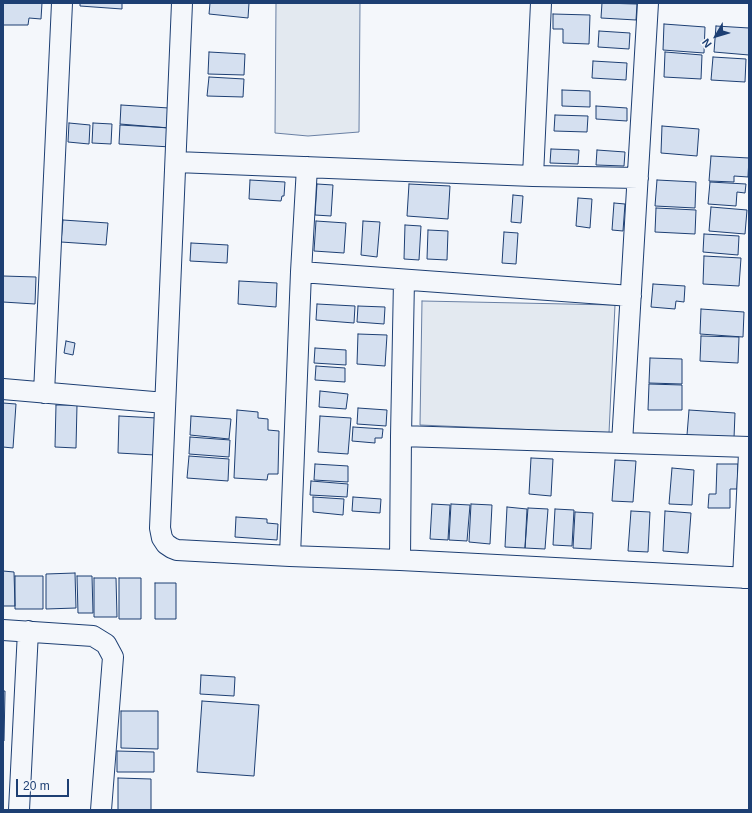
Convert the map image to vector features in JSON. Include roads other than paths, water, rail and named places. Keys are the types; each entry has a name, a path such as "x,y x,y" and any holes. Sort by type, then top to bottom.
{"street":[{"path":"44,392 62,3"},
{"path":"182,3 160,528 162,538 166,544 177,550 746,578 749,453"},
{"path":"533,176 541,3"},
{"path":"622,443 648,3"},
{"path":"176,162 533,176 638,178"},
{"path":"290,556 301,272 308,167"},
{"path":"301,272 631,296"},
{"path":"400,560 404,280"},
{"path":"3,389 165,403"},
{"path":"401,436 749,447"},
{"path":"3,630 92,636 106,644 113,657 102,810"},
{"path":"19,810 28,631"}]}
